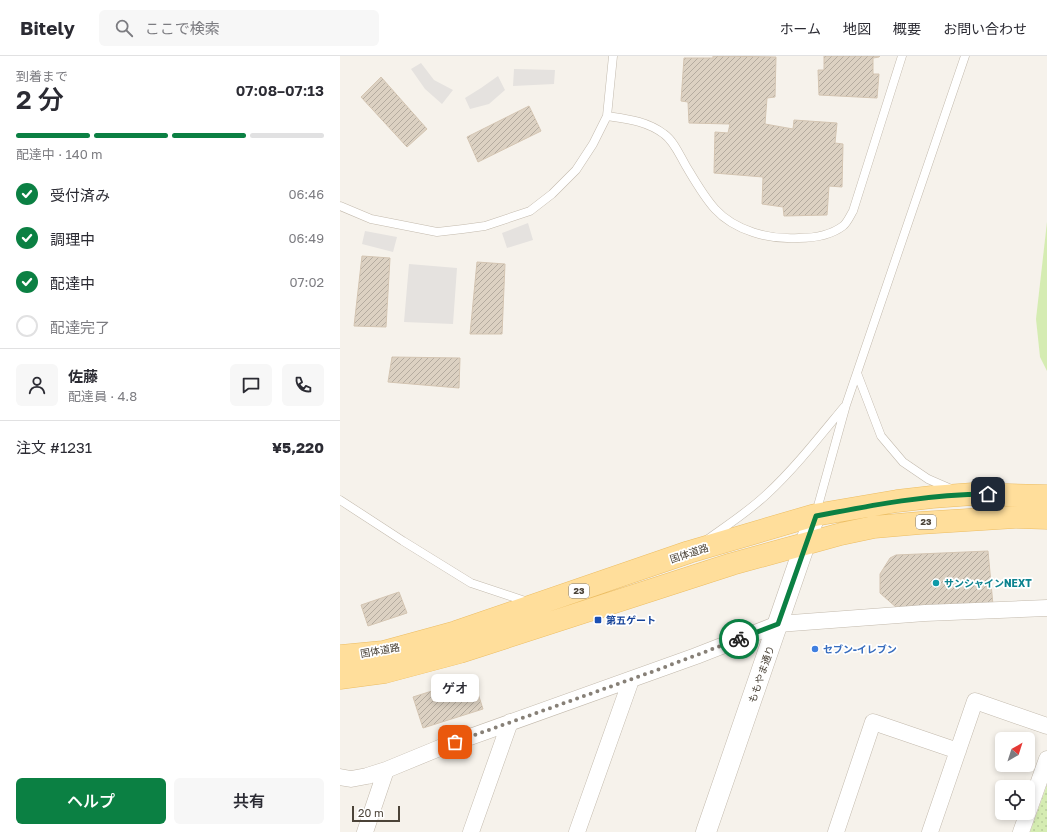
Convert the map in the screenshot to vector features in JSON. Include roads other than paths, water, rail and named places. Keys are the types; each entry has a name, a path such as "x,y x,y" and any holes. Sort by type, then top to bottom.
{"main road":[{"name":"国体道路","path":"340,656 383,652 456,632 689,552 816,516 897,501 974,494 1047,496"},
{"name":"23","path":"340,678 385,672 460,652 732,564 807,543 874,528 920,523 1015,517 1047,518"}],"street":[{"name":"ももやま通り","path":"706,832 816,516"},
{"path":"340,778 351,779 386,770 442,747 631,680 778,624 925,613 1047,608"},
{"path":"577,832 631,680"},
{"path":"930,832 975,701 1047,726"},
{"path":"476,830 510,722"},
{"path":"836,832 873,722 958,751"},
{"path":"1021,832 1047,759"},
{"path":"365,832 386,770"}],"lane":[{"path":"340,206 371,220 437,232 485,226 530,211 552,194 576,170 593,144 607,116 613,56"},
{"path":"607,116 638,120 653,126 666,135 706,198 716,210 732,223 749,231 766,236 789,239 812,238 829,233 843,226 853,211 902,56"},
{"path":"816,516 846,405 965,56"},
{"path":"857,373 881,436 903,462 928,479 948,488 974,494"},
{"path":"689,552 747,512 768,493 808,450 846,405"},
{"path":"340,500 471,583 537,605"}],"place":[{"name":"サンシャインNEXT","path":"936,583"},
{"name":"第五ゲート","path":"598,620"},
{"name":"セブン-イレブン","path":"815,649"},
{"name":"ゲオ","path":"455,742"}]}
